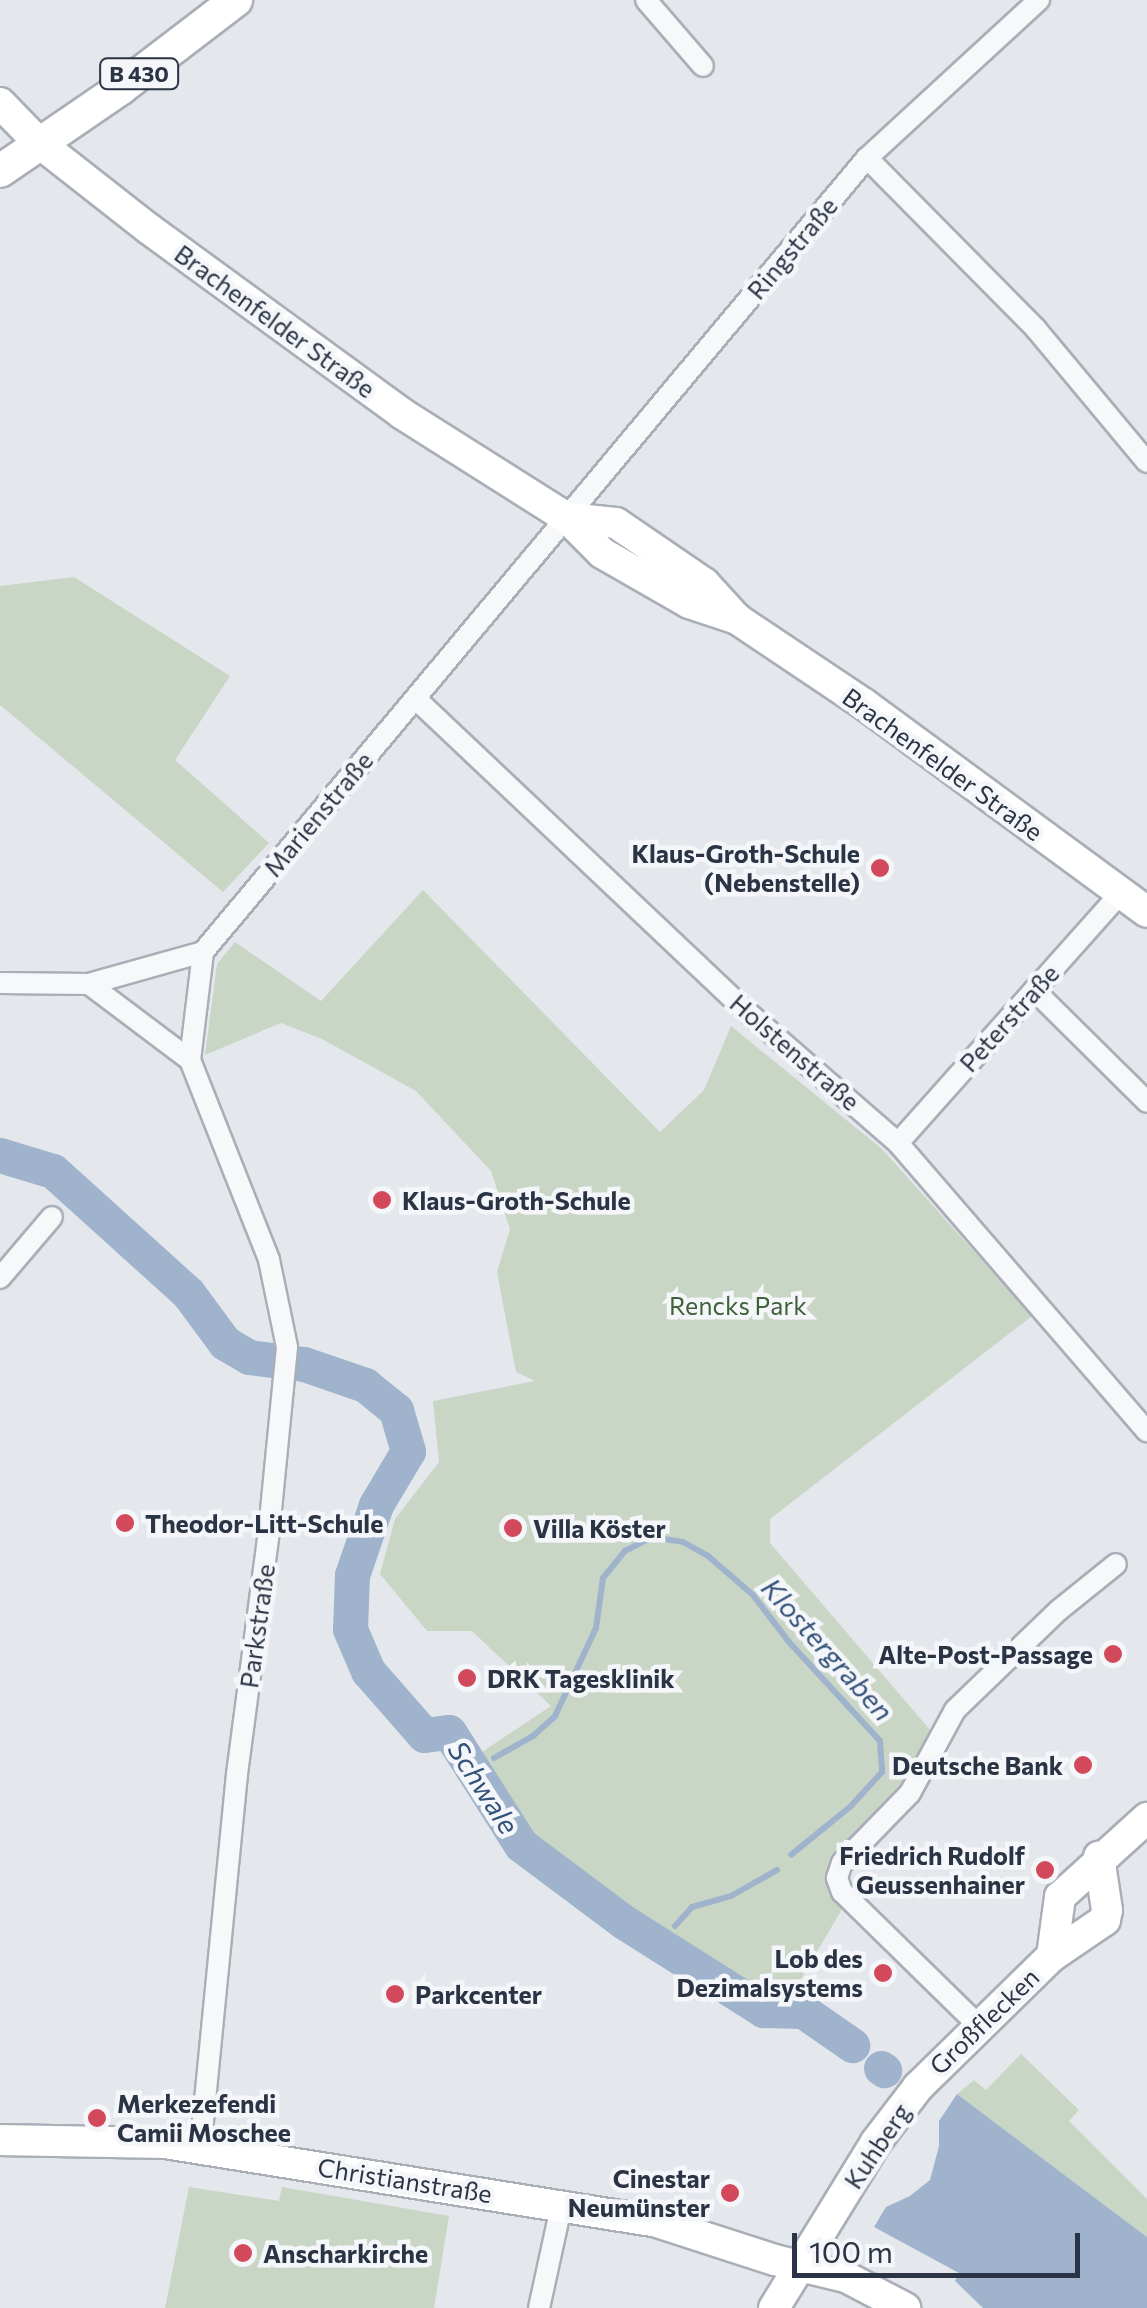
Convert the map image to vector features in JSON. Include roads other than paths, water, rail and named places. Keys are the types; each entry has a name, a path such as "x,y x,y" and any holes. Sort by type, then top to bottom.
{"main road":[{"name":"B 430","path":"0,171 121,88 236,0"}],"street":[{"path":"646,0 702,66"},
{"name":"Ringstraße","path":"567,518 867,158 1038,0"},
{"name":"Brachenfelder Straße","path":"0,103 38,142 374,394 567,518 616,523 704,584 737,619 864,704 1147,912"},
{"path":"867,158 1036,329 1147,462"},
{"name":"Marienstraße","path":"203,952 567,518"},
{"name":"Holstenstraße","path":"416,699 744,1010 898,1143 1147,1431"},
{"name":"Peterstraße","path":"898,1143 1120,894"},
{"path":"0,983 90,984 203,952 190,1060"},
{"path":"90,984 190,1060"},
{"path":"1034,990 1147,1102"},
{"name":"Parkstraße","path":"190,1060 270,1260 280,1294 287,1346 287,1373 237,1774 200,2148"},
{"path":"0,1278 52,1217"},
{"path":"978,2024 842,1892 837,1878 842,1863 910,1794 955,1710 1059,1610 1116,1564"},
{"name":"Großflecken","path":"1087,1888 1099,1857 1147,1818"},
{"name":"Großflecken","path":"1069,1925 1090,1932 1105,1920 1106,1900 1087,1888"},
{"name":"Großflecken","path":"918,2087 978,2024 1052,1956 1069,1925 1060,1897 1087,1888"},
{"name":"Kuhberg","path":"774,2308 876,2142 918,2087"},
{"name":"Christianstraße","path":"0,2140 200,2148 657,2222 846,2276 905,2308"},
{"path":"538,2308 561,2207"}],"water":[{"path":"957,2094 1147,2237 1147,2308 983,2308 955,2281 959,2273 874,2227 886,2207 910,2196 930,2180 939,2146 939,2121"}],"waterway":[{"name":"Schwale","path":"0,1155 53,1171 188,1293 225,1343 249,1357 304,1364 365,1385 396,1410 408,1451 376,1505 352,1575 350,1629 368,1671 424,1735 449,1732 521,1845 624,1922 763,2010 803,2011 852,2045"},
{"name":"Klostergraben","path":"494,1758 533,1736 555,1716 596,1628 603,1578 625,1551 652,1537 683,1542 708,1556 753,1595 789,1642 880,1741 882,1772 851,1806 791,1855"},
{"name":"Klostergraben","path":"675,1926 692,1907 731,1896 777,1870"}],"place":[{"name":"Klaus-Groth-Schule (Nebenstelle)","path":"880,868"},
{"name":"Klaus-Groth-Schule","path":"382,1200"},
{"name":"Theodor-Litt-Schule","path":"125,1523"},
{"name":"Villa Köster","path":"513,1528"},
{"name":"Alte-Post-Passage","path":"1113,1654"},
{"name":"DRK Tagesklinik","path":"467,1678"},
{"name":"Deutsche Bank","path":"1083,1765"},
{"name":"Friedrich Rudolf Geussenhainer","path":"1045,1870"},
{"name":"Lob des Dezimalsystems","path":"883,1973"},
{"name":"Parkcenter","path":"395,1994"},
{"name":"Merkezefendi Camii Moschee","path":"97,2118"},
{"name":"Cinestar Neumünster","path":"730,2193"},
{"name":"Anscharkirche","path":"243,2253"}],"park label":[{"name":"Rencks Park","path":"738,1305"}]}
